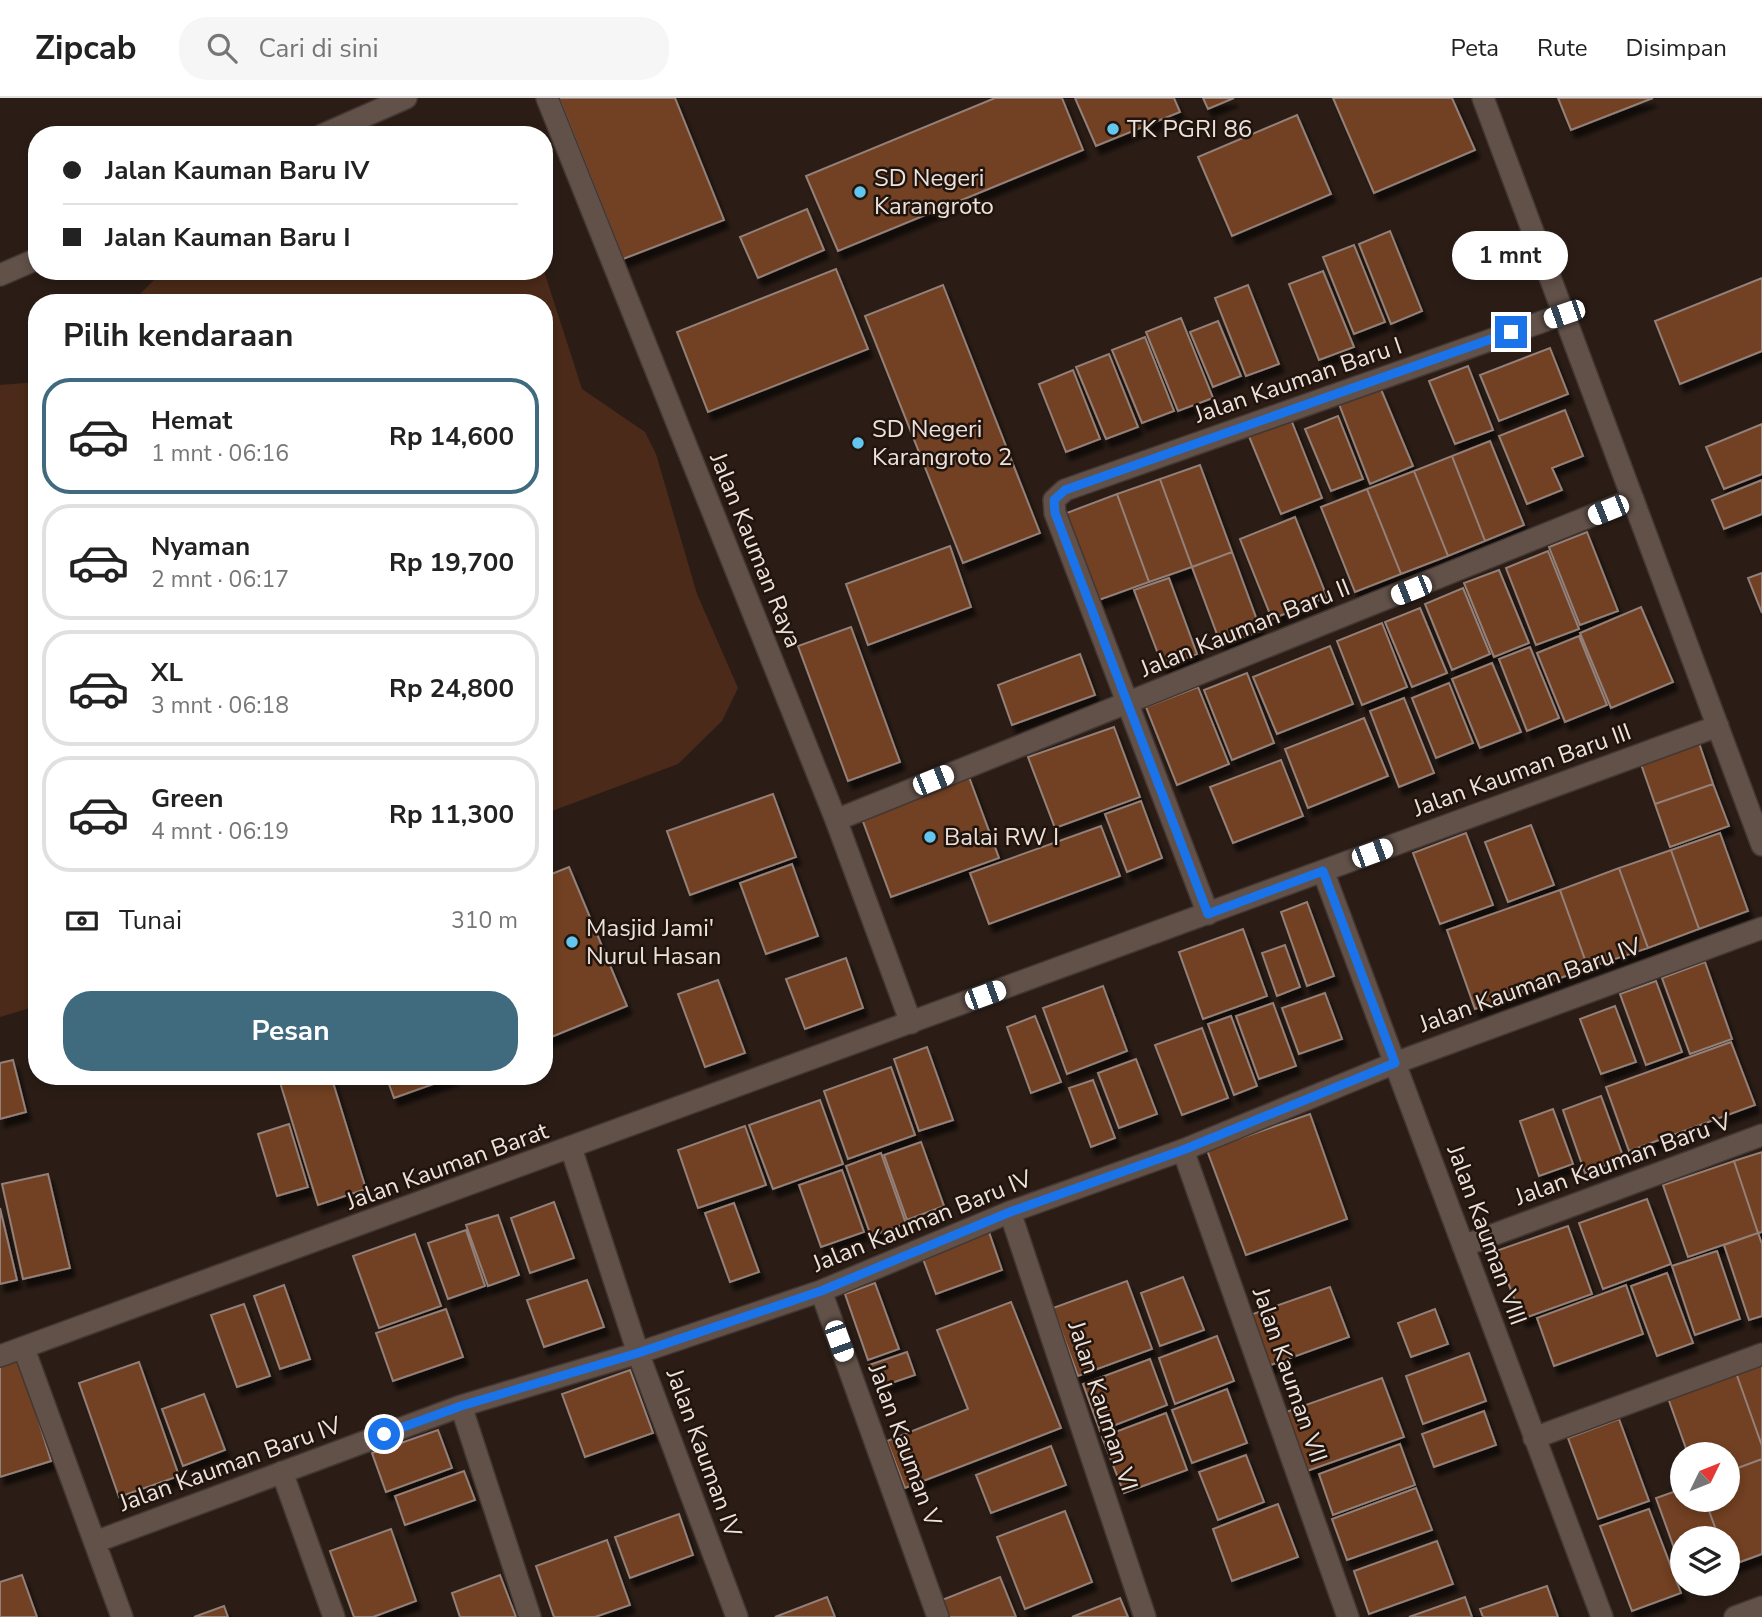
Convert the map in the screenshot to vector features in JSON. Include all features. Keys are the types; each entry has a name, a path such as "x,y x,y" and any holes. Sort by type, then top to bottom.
{"street":[{"path":"342,126 406,98"},
{"name":"Jalan Kauman Raya","path":"547,98 836,820 911,1023"},
{"path":"1482,98 1762,845"},
{"path":"0,275 28,263"},
{"name":"Jalan Kauman Baru I","path":"1128,702 1055,513 1054,500 1065,490 1564,314"},
{"name":"Jalan Kauman Baru II","path":"836,820 1633,499"},
{"path":"1128,702 1208,914"},
{"name":"Jalan Kauman Baru III","path":"911,1023 1718,726"},
{"name":"Jalan Kauman VIII","path":"1323,871 1602,1617"},
{"name":"Jalan Kauman Baru IV","path":"95,1542 461,1406 638,1353 821,1291 1010,1212 1183,1150 1395,1063 1762,928"},
{"name":"Jalan Kauman Barat","path":"0,1356 911,1023"},
{"name":"Jalan Kauman Baru V","path":"1463,1246 1762,1135"},
{"name":"Jalan Kauman IV","path":"571,1148 638,1353 737,1617"},
{"name":"Jalan Kauman VII","path":"1183,1150 1348,1617"},
{"name":"Jalan Kauman VI","path":"1010,1212 1145,1617"},
{"name":"Jalan Kauman V","path":"821,1291 938,1617"},
{"path":"24,1349 122,1617"},
{"path":"1534,1438 1762,1354"},
{"path":"461,1406 530,1617"},
{"path":"282,1472 334,1617"},
{"path":"1735,1617 1762,1607"}],"shaded area":[{"path":"154,280 547,280 551,294 140,294"},
{"path":"553,299 582,389 645,432 656,454 697,594 738,688 722,721 678,764 553,811"},
{"path":"28,383 28,1009 0,1017 0,385"}],"building":[{"path":"559,98 675,98 724,220 623,259"},
{"path":"995,98 1062,98 1083,150 838,251 806,176"},
{"name":"TK PGRI 86","path":"1075,98 1174,98 1180,112 1096,146"},
{"path":"1203,98 1234,98 1208,109"},
{"path":"1333,98 1452,98 1475,150 1374,193"},
{"path":"1558,98 1653,98 1571,130"},
{"path":"1297,115 1331,194 1232,236 1198,157"},
{"path":"807,209 824,250 758,278 740,237"},
{"path":"1390,231 1422,311 1391,324 1359,244"},
{"path":"1354,245 1385,322 1354,334 1323,257"},
{"path":"836,269 868,349 708,412 677,332"},
{"path":"1323,271 1354,347 1319,360 1289,284"},
{"path":"1762,278 1762,351 1680,384 1655,321"},
{"path":"943,285 1040,533 963,563 865,316"},
{"path":"1248,285 1279,364 1246,376 1215,298"},
{"path":"1181,318 1213,398 1178,411 1146,332"},
{"path":"1218,321 1241,376 1213,387 1190,332"},
{"path":"1145,337 1174,411 1142,423 1112,350"},
{"path":"1550,348 1568,394 1499,421 1480,375"},
{"path":"1109,354 1138,427 1106,439 1076,367"},
{"path":"1468,366 1493,430 1455,444 1429,381"},
{"path":"1073,370 1100,439 1066,452 1039,384"},
{"path":"1380,387 1413,466 1370,484 1339,404"},
{"path":"1565,410 1583,456 1552,468 1562,490 1527,504 1499,436"},
{"path":"1338,416 1363,479 1331,491 1305,429"},
{"path":"1290,417 1322,498 1281,514 1248,434"},
{"path":"1762,424 1762,474 1724,489 1706,447"},
{"path":"1490,441 1524,525 1485,541 1452,456"},
{"path":"1452,456 1485,541 1448,556 1414,471"},
{"path":"1200,465 1232,552 1192,567 1160,479"},
{"path":"1414,471 1448,556 1401,574 1367,489"},
{"path":"1160,479 1192,567 1149,582 1117,494"},
{"path":"1762,480 1762,514 1724,529 1712,500"},
{"path":"1367,489 1401,574 1355,592 1321,507"},
{"path":"1117,494 1149,582 1096,601 1064,514"},
{"path":"1295,517 1327,597 1272,619 1240,539"},
{"path":"1587,532 1618,611 1580,625 1549,547"},
{"path":"950,546 971,607 868,645 846,584"},
{"path":"1548,551 1579,629 1536,645 1506,568"},
{"path":"1232,552 1261,631 1221,645 1192,567"},
{"path":"1499,570 1529,643 1494,657 1464,583"},
{"path":"1762,573 1762,613 1748,578"},
{"path":"1169,578 1197,654 1163,667 1134,590"},
{"path":"1463,588 1490,654 1452,670 1425,604"},
{"path":"1641,607 1673,682 1611,708 1580,633"},
{"path":"1420,608 1447,673 1412,687 1385,622"},
{"path":"1382,623 1407,687 1362,705 1337,641"},
{"path":"851,627 900,762 848,781 798,646"},
{"path":"1579,636 1607,705 1565,722 1537,653"},
{"path":"1330,646 1353,704 1277,734 1253,677"},
{"path":"1530,647 1559,718 1527,731 1499,659"},
{"path":"1080,654 1095,695 1012,725 998,685"},
{"path":"1492,663 1521,732 1480,748 1452,679"},
{"path":"1247,673 1274,743 1232,760 1204,690"},
{"path":"1449,683 1473,743 1436,758 1412,698"},
{"path":"1198,687 1229,764 1177,785 1146,707"},
{"path":"1404,698 1434,773 1399,787 1370,711"},
{"path":"1364,718 1388,776 1308,808 1285,749"},
{"path":"1114,727 1140,797 1055,828 1028,757"},
{"path":"1699,743 1713,784 1655,804 1641,764"},
{"path":"1281,760 1303,816 1233,843 1210,787"},
{"name":"Balai RW I","path":"969,777 999,858 891,897 861,816"},
{"path":"1713,784 1729,826 1670,847 1655,804"},
{"path":"773,794 796,857 690,895 667,831"},
{"path":"1141,801 1162,858 1127,872 1105,814"},
{"path":"1531,825 1554,885 1508,902 1485,842"},
{"path":"1101,826 1120,876 989,924 970,873"},
{"path":"1466,833 1493,905 1440,924 1413,853"},
{"path":"1720,833 1748,911 1699,929 1671,850"},
{"path":"1671,850 1699,929 1648,948 1619,868"},
{"path":"792,864 818,936 766,954 740,883"},
{"name":"Masjid Jami' Nurul Hasan","path":"569,867 627,1006 553,1036 553,873"},
{"path":"1619,868 1648,948 1588,968 1560,890"},
{"path":"1560,890 1588,968 1475,1009 1447,930"},
{"path":"1307,902 1334,976 1307,986 1281,912"},
{"path":"1243,929 1267,996 1203,1019 1179,952"},
{"path":"1285,945 1300,987 1277,996 1262,953"},
{"path":"846,958 863,1008 805,1029 786,979"},
{"path":"1705,962 1732,1039 1690,1054 1662,978"},
{"path":"718,980 745,1053 705,1067 678,994"},
{"path":"1656,981 1682,1052 1646,1065 1620,994"},
{"path":"1103,986 1127,1051 1067,1074 1043,1008"},
{"path":"1325,993 1342,1039 1299,1054 1282,1008"},
{"path":"1273,1003 1296,1066 1259,1079 1236,1016"},
{"path":"1615,1006 1636,1062 1601,1074 1580,1019"},
{"path":"1035,1016 1061,1082 1031,1093 1007,1027"},
{"path":"1231,1016 1257,1086 1234,1095 1208,1024"},
{"path":"1202,1028 1228,1098 1182,1115 1155,1045"},
{"path":"1731,1042 1755,1105 1629,1151 1606,1087"},
{"path":"927,1047 953,1120 919,1131 894,1059"},
{"path":"1136,1059 1157,1114 1119,1128 1098,1073"},
{"path":"13,1060 26,1112 0,1119 0,1063"},
{"path":"891,1067 915,1135 848,1159 824,1091"},
{"path":"1093,1080 1115,1138 1091,1147 1069,1088"},
{"path":"281,1085 334,1085 366,1189 318,1205"},
{"path":"389,1085 431,1085 394,1098"},
{"path":"1601,1096 1624,1159 1585,1173 1563,1110"},
{"path":"820,1100 843,1164 773,1189 749,1125"},
{"path":"1553,1109 1573,1164 1539,1176 1520,1121"},
{"path":"1310,1114 1347,1219 1246,1255 1207,1150"},
{"path":"289,1124 308,1187 277,1196 258,1134"},
{"path":"745,1126 766,1185 698,1208 678,1150"},
{"path":"921,1142 944,1206 907,1220 884,1155"},
{"path":"1762,1152 1762,1232 1758,1233 1734,1161"},
{"path":"881,1153 906,1224 871,1236 846,1166"},
{"path":"1734,1161 1758,1233 1688,1257 1663,1185"},
{"path":"842,1170 864,1232 821,1247 799,1185"},
{"path":"48,1174 70,1268 23,1279 2,1184"},
{"path":"1647,1199 1671,1264 1603,1289 1579,1223"},
{"path":"554,1202 574,1258 530,1273 511,1218"},
{"path":"734,1203 759,1272 730,1282 705,1213"},
{"path":"0,1208 17,1280 0,1284"},
{"path":"498,1215 519,1275 488,1286 466,1225"},
{"path":"1568,1226 1592,1294 1522,1319 1496,1251"},
{"path":"466,1230 485,1286 448,1299 428,1243"},
{"path":"989,1232 1002,1270 936,1294 922,1256"},
{"path":"1758,1233 1762,1244 1762,1316 1749,1320 1724,1245"},
{"path":"415,1234 441,1306 379,1328 353,1256"},
{"path":"1717,1251 1740,1319 1695,1335 1672,1266"},
{"path":"1667,1273 1693,1343 1657,1356 1631,1286"},
{"path":"1183,1277 1204,1330 1160,1346 1141,1293"},
{"path":"587,1280 604,1327 544,1347 527,1300"},
{"path":"1127,1281 1152,1349 1078,1376 1053,1308"},
{"path":"875,1283 899,1349 868,1360 845,1294"},
{"path":"284,1285 310,1359 280,1369 254,1296"},
{"path":"1626,1285 1643,1334 1554,1366 1537,1318"},
{"path":"1330,1287 1349,1337 1268,1366 1250,1315"},
{"path":"1011,1302 1061,1428 905,1488 887,1441 968,1409 937,1330"},
{"path":"244,1304 270,1376 237,1387 211,1315"},
{"path":"446,1309 463,1357 393,1381 376,1333"},
{"path":"1435,1309 1448,1344 1411,1357 1398,1323"},
{"path":"1217,1336 1234,1381 1175,1404 1159,1358"},
{"path":"907,1352 915,1375 877,1388 869,1365"},
{"path":"1469,1353 1486,1401 1423,1424 1406,1376"},
{"path":"1150,1359 1167,1405 1100,1431 1083,1384"},
{"path":"20,1360 51,1461 0,1477 0,1366"},
{"path":"1762,1361 1762,1446 1735,1370"},
{"path":"139,1362 179,1476 119,1497 79,1383"},
{"path":"630,1370 653,1433 585,1457 562,1394"},
{"path":"1735,1370 1762,1446 1762,1459 1740,1467 1740,1442 1684,1442 1667,1395"},
{"path":"1382,1378 1404,1437 1307,1471 1286,1412"},
{"path":"1227,1389 1247,1443 1192,1463 1172,1410"},
{"path":"204,1394 225,1450 183,1466 162,1409"},
{"path":"1484,1411 1496,1445 1434,1467 1422,1434"},
{"path":"1166,1413 1187,1470 1124,1493 1102,1437"},
{"path":"1619,1419 1649,1501 1598,1519 1568,1438"},
{"path":"438,1430 452,1468 386,1492 372,1453"},
{"path":"1400,1444 1415,1485 1333,1515 1319,1474"},
{"path":"1051,1446 1066,1485 991,1513 976,1475"},
{"path":"1246,1455 1264,1502 1218,1520 1199,1472"},
{"path":"1762,1459 1762,1554 1740,1562 1740,1526 1715,1526 1709,1512 1740,1512 1740,1467"},
{"path":"464,1471 475,1500 405,1525 395,1496"},
{"path":"1416,1488 1432,1530 1347,1560 1332,1519"},
{"path":"1670,1493 1670,1512 1709,1512 1715,1526 1670,1526 1670,1537 1656,1498"},
{"path":"1278,1504 1298,1557 1232,1581 1213,1529"},
{"path":"1649,1509 1670,1564 1670,1596 1673,1596 1632,1611 1600,1526"},
{"path":"1065,1511 1092,1582 1025,1609 997,1537"},
{"path":"679,1514 693,1555 630,1578 615,1537"},
{"path":"391,1529 416,1601 373,1617 354,1617 330,1551"},
{"path":"607,1540 630,1605 595,1617 554,1617 536,1566"},
{"path":"1437,1541 1453,1584 1369,1614 1354,1571"},
{"path":"22,1575 37,1617 0,1617 0,1582"},
{"path":"500,1575 516,1617 460,1617 452,1593"},
{"path":"1000,1577 1016,1617 943,1617 937,1602"},
{"path":"1547,1586 1558,1617 1483,1617 1480,1609"},
{"path":"827,1597 835,1617 775,1617"},
{"path":"1465,1597 1472,1617 1409,1617"},
{"path":"1120,1598 1128,1617 1072,1617"},
{"path":"224,1606 228,1617 194,1617"}],"place":[{"name":"TK PGRI 86","path":"1113,129"},
{"name":"SD Negeri Karangroto","path":"860,192"},
{"name":"SD Negeri Karangroto 2","path":"858,443"},
{"name":"Balai RW I","path":"930,837"},
{"name":"Masjid Jami' Nurul Hasan","path":"572,942"}],"route":[{"path":"384,1434 461,1406 638,1353 821,1291 1010,1212 1183,1150 1395,1063 1323,871 1208,914 1053,506 1054,500 1065,490 1511,332"}]}
